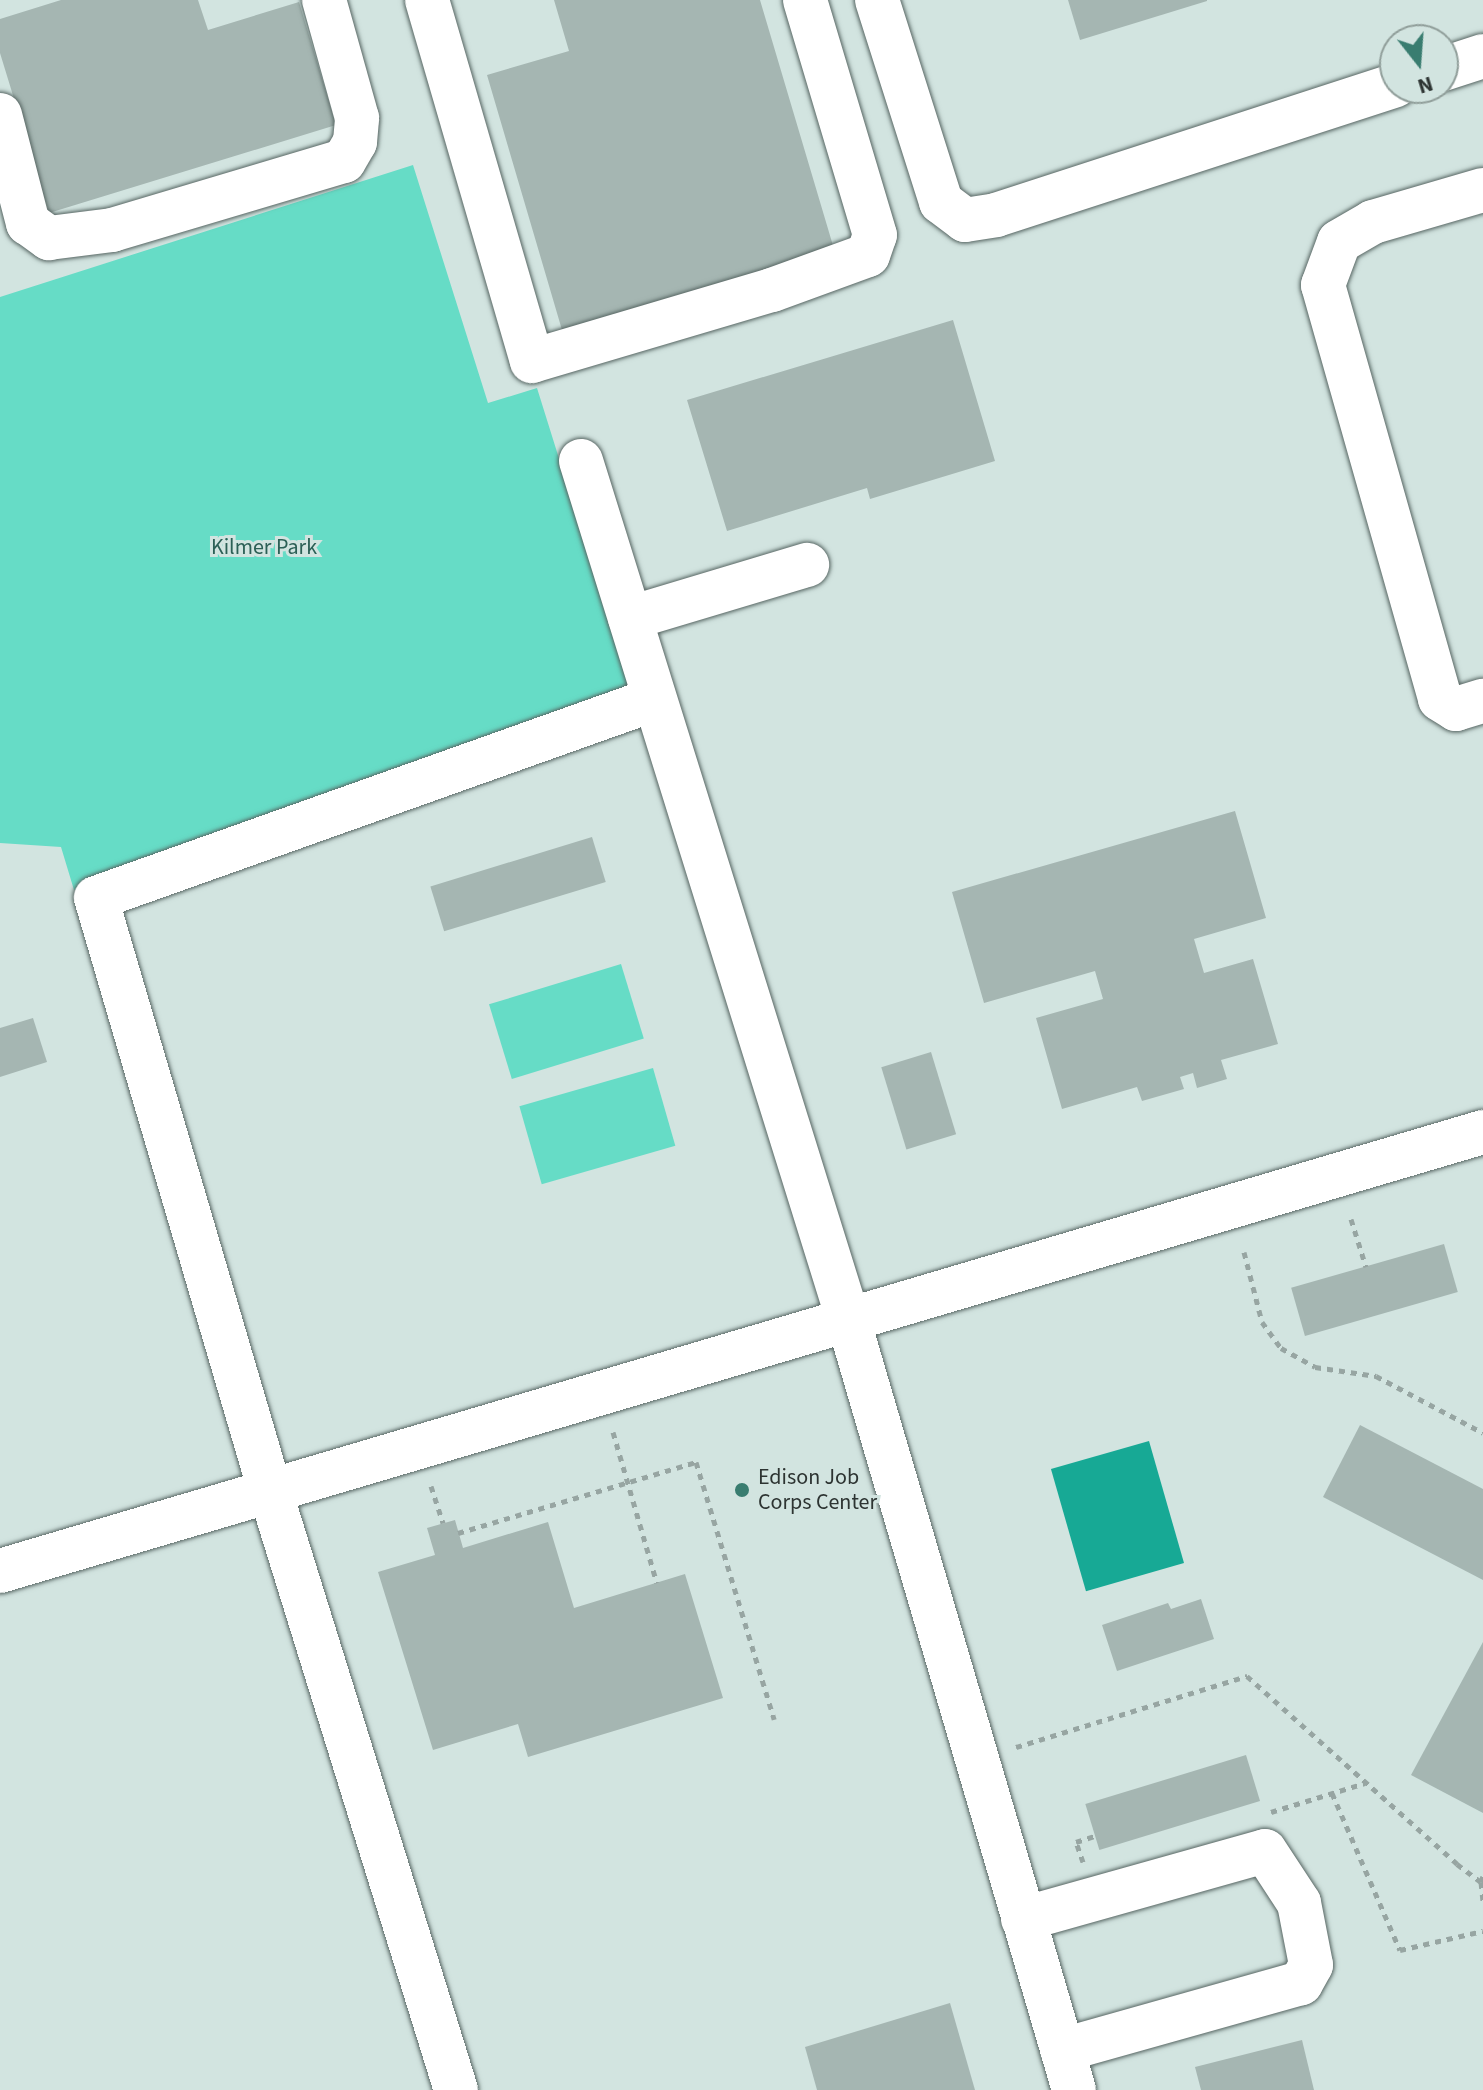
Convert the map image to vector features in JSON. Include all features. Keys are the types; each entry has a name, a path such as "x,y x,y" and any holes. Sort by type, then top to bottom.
{"lane":[{"path":"0,115 28,223 49,238 112,230 344,161 355,142 357,118 324,0"},
{"path":"427,0 532,361 772,290 868,255 875,235 805,0"},
{"path":"877,0 941,202 965,220 996,215 1379,90"},
{"path":"1459,64 1483,56"},
{"path":"1483,190 1373,222 1339,242 1323,285 1440,699 1456,709 1483,701"},
{"path":"581,461 848,1319 1023,1919 1068,2070 1301,1983 1311,1965 1299,1903 1265,1851 1023,1919"},
{"path":"630,618 807,565"},
{"path":"456,2090 271,1494 96,898 655,699"},
{"path":"0,1571 271,1494 848,1319 1483,1132"}],"path":[{"path":"1351,1219 1366,1267"},
{"path":"1244,1252 1262,1322 1288,1353 1315,1367 1376,1376 1483,1433"},
{"path":"611,1427 657,1583"},
{"path":"458,1533 696,1462 774,1719"},
{"path":"430,1482 443,1523"},
{"path":"977,1759 1247,1676 1482,1879 1483,1901"},
{"path":"1332,1793 1400,1950 1483,1931"}],"green space":[{"name":"Kilmer Park","path":"413,165 488,403 537,388 636,705 74,890 61,847 0,843 0,297"},
{"path":"621,964 644,1039 512,1079 489,1004"},
{"path":"653,1068 675,1146 542,1184 519,1106"}],"shaded area":[{"path":"1149,1441 1184,1563 1086,1591 1051,1469"}],"building":[{"path":"61,0 198,0 208,30 299,2 336,125 49,213 0,53 0,19"},
{"path":"554,0 760,0 834,249 562,330 487,75 569,51"},
{"path":"1068,0 1207,0 1207,1 1080,40"},
{"path":"953,320 995,461 870,499 867,488 727,531 687,400"},
{"path":"1235,811 1266,918 1194,939 1204,973 1253,959 1278,1044 1221,1060 1227,1079 1197,1088 1193,1073 1180,1077 1184,1089 1142,1101 1137,1087 1062,1109 1036,1018 1103,999 1095,971 984,1003 952,892"},
{"path":"592,837 606,882 444,931 430,886"},
{"path":"33,1018 47,1062 0,1077 0,1028"},
{"path":"931,1052 956,1134 906,1149 881,1067"},
{"path":"1444,1244 1458,1292 1305,1336 1291,1288"},
{"path":"1360,1425 1483,1489 1483,1580 1323,1497"},
{"path":"455,1520 463,1548 548,1522 574,1608 685,1574 723,1698 528,1757 518,1724 433,1750 378,1572 435,1555 427,1528"},
{"path":"1201,1599 1214,1639 1117,1671 1102,1625 1168,1603 1171,1609"},
{"path":"1483,1642 1483,1813 1411,1775"},
{"path":"1246,1755 1260,1801 1099,1850 1085,1804"},
{"path":"950,2003 975,2090 817,2090 805,2047"},
{"path":"1302,2040 1314,2090 1201,2090 1195,2067"}],"place":[{"name":"Edison Job Corps Center","path":"742,1490"}]}
